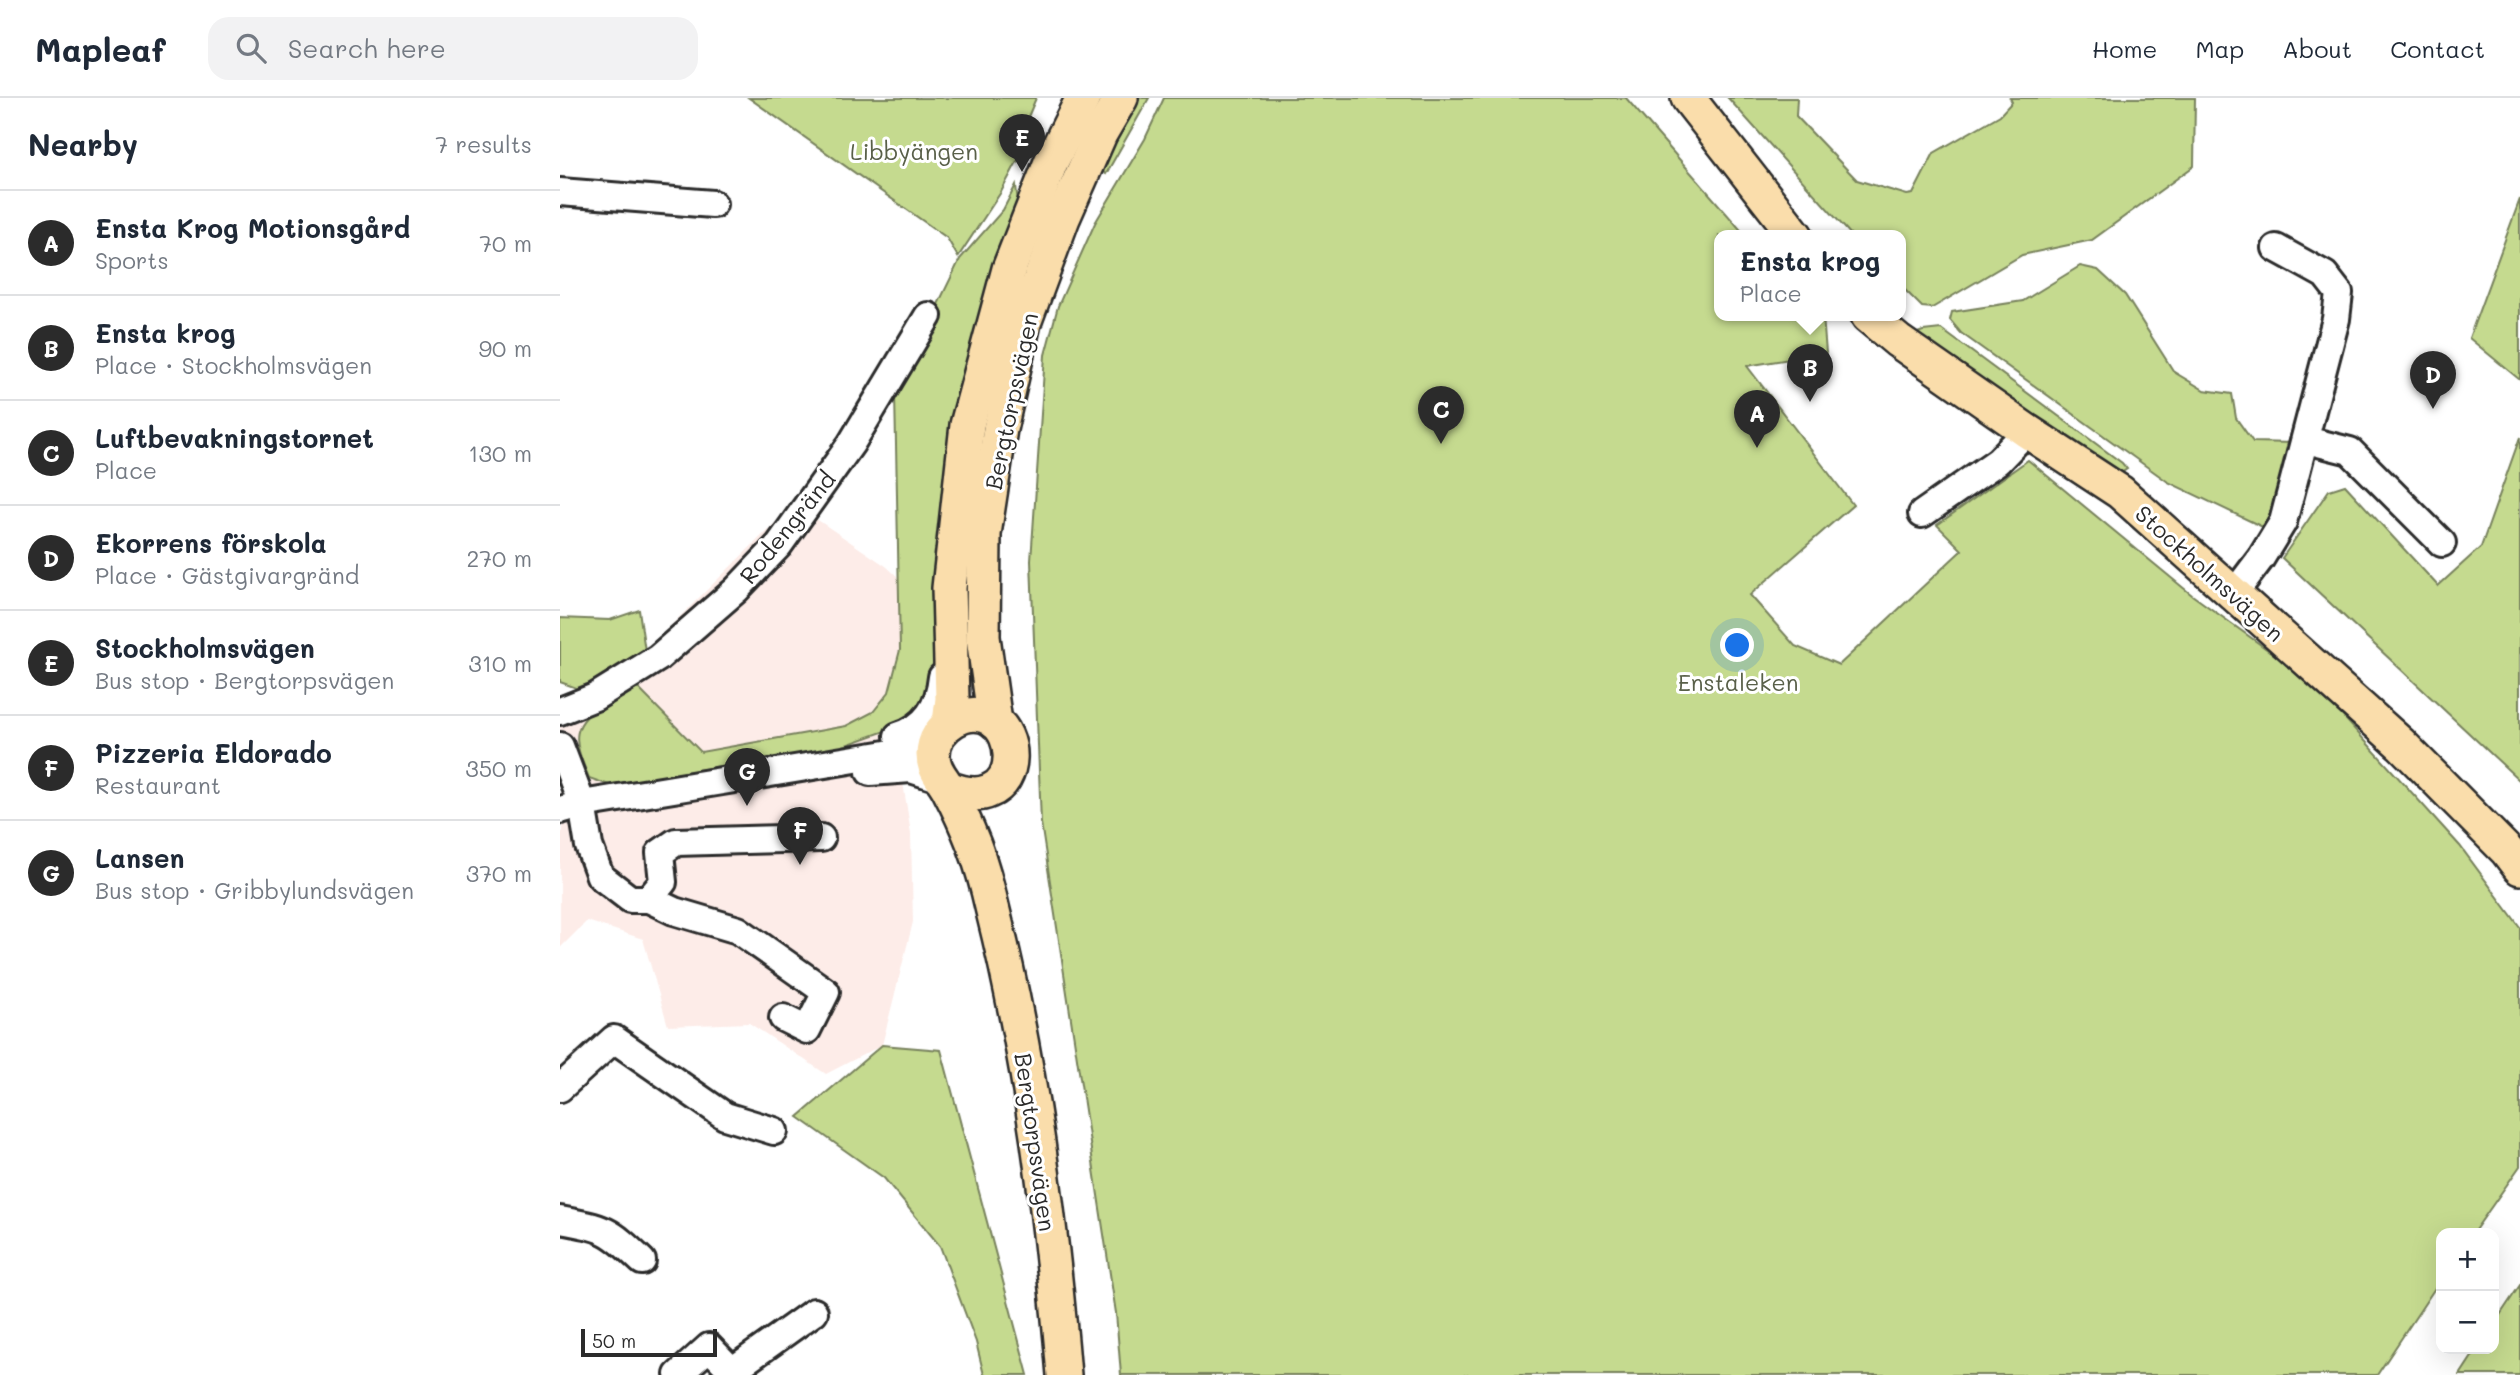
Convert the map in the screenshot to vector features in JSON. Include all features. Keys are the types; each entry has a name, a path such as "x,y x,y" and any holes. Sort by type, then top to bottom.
{"main road":[{"name":"Bergtorpsvägen","path":"1065,1375 1044,1180 1017,1019 993,910 975,846 933,755 935,742 945,728 952,699 949,588 967,425 1009,269 1051,162 1083,98"},
{"name":"Bergtorpsvägen","path":"993,910 986,815 990,791 1007,772 1011,756 1005,733 995,722 983,637 984,534 1000,429 1029,310 1063,218 1100,134 1121,98"},
{"path":"1688,98 1791,230"},
{"name":"Stockholmsvägen","path":"1874,321 1898,341 2027,431 2120,492 2401,744 2507,851 2520,868"},
{"path":"945,728 966,714 981,714 995,722"},
{"path":"944,783 962,793 990,791"}],"street":[{"path":"560,192 713,204"},
{"path":"2233,595 2283,523 2336,319 2339,293 2325,275 2276,248"},
{"name":"Rodengränd","path":"560,712 595,697 658,658 736,590 779,545 851,444 928,316"},
{"path":"1922,513 1998,461 2027,431"},
{"path":"2306,440 2350,452 2442,543"},
{"path":"791,770 818,757 857,750 910,732 923,723 936,707 941,684 949,588"},
{"path":"571,807 916,749 945,728"},
{"path":"560,746 571,807 600,876 630,899 649,899 674,911 738,930 826,992 807,1030 783,1018"},
{"path":"791,770 838,774 911,769 944,783"},
{"path":"649,899 663,882 660,853 676,842 821,838"},
{"path":"560,1088 614,1039 725,1116 774,1131"},
{"path":"560,1220 600,1227 615,1235 642,1261"},
{"path":"678,1375 709,1348 735,1373 814,1312"}],"shaded area":[{"path":"794,504 886,566 899,578 900,650 889,692 911,834 913,922 882,1045 826,1074 749,1023 668,1026 643,939 587,921 560,948 560,834 563,831 560,818 560,713 645,651"}],"green space":[{"name":"Libbyängen","path":"749,98 1036,98 1025,124 1027,143 1001,192 958,257 947,238"},
{"path":"1134,98 1149,98 1106,174 1096,167"},
{"name":"Enstaleken","path":"1164,98 1626,98 1741,230 1714,230 1714,321 1823,321 1826,353 1747,366 1853,505 1750,595 1795,646 1839,665 1962,550 1937,525 2028,460 2192,595 2311,681 2460,846 2520,927 2520,1166 2477,1228 2436,1228 2436,1286 2377,1375 1121,1375 1116,1313 1041,823 1031,561 1045,355 1058,306 1095,223 1145,139"},
{"path":"1728,98 1797,98 1796,116 1857,180 1907,195 1913,194 1934,153 2000,115 2012,102 2010,98 2195,98 2194,166 2092,240 2022,255 1932,308 1922,307 1906,291 1906,230 1847,230"},
{"path":"1016,185 1018,204 940,576 933,693 916,720 832,750 720,766 612,786 589,778 577,742 581,725 596,709 626,690 639,689 701,752 846,726 873,712 889,692 900,650 895,393 960,259 1003,210"},
{"path":"2520,199 2520,380 2469,338"},
{"path":"2080,266 2098,270 2125,295 2174,372 2204,390 2232,394 2236,418 2253,442 2293,443 2269,530 2168,482 1961,333 1950,320 1952,312 2023,301"},
{"path":"1941,329 2127,469 2115,477 1909,336"},
{"path":"2520,437 2520,781 2282,558 2329,490 2345,485 2438,586 2481,547"},
{"path":"639,610 645,651 582,690 560,682 560,618 610,620"},
{"path":"882,1045 941,1050 1028,1375 984,1375 976,1342 940,1246 884,1178 798,1117"},
{"path":"2520,1285 2520,1375 2460,1375 2474,1354 2499,1354 2499,1316"}],"place":[{"name":"Stockholmsvägen","path":"1022,172"},
{"name":"Ensta krog","path":"1810,402"},
{"name":"Ekorrens förskola","path":"2433,409"},
{"name":"Luftbevakningstornet","path":"1441,444"},
{"name":"Ensta Krog Motionsgård","path":"1757,448"},
{"name":"Lansen","path":"747,806"},
{"name":"Pizzeria Eldorado","path":"800,865"}]}
